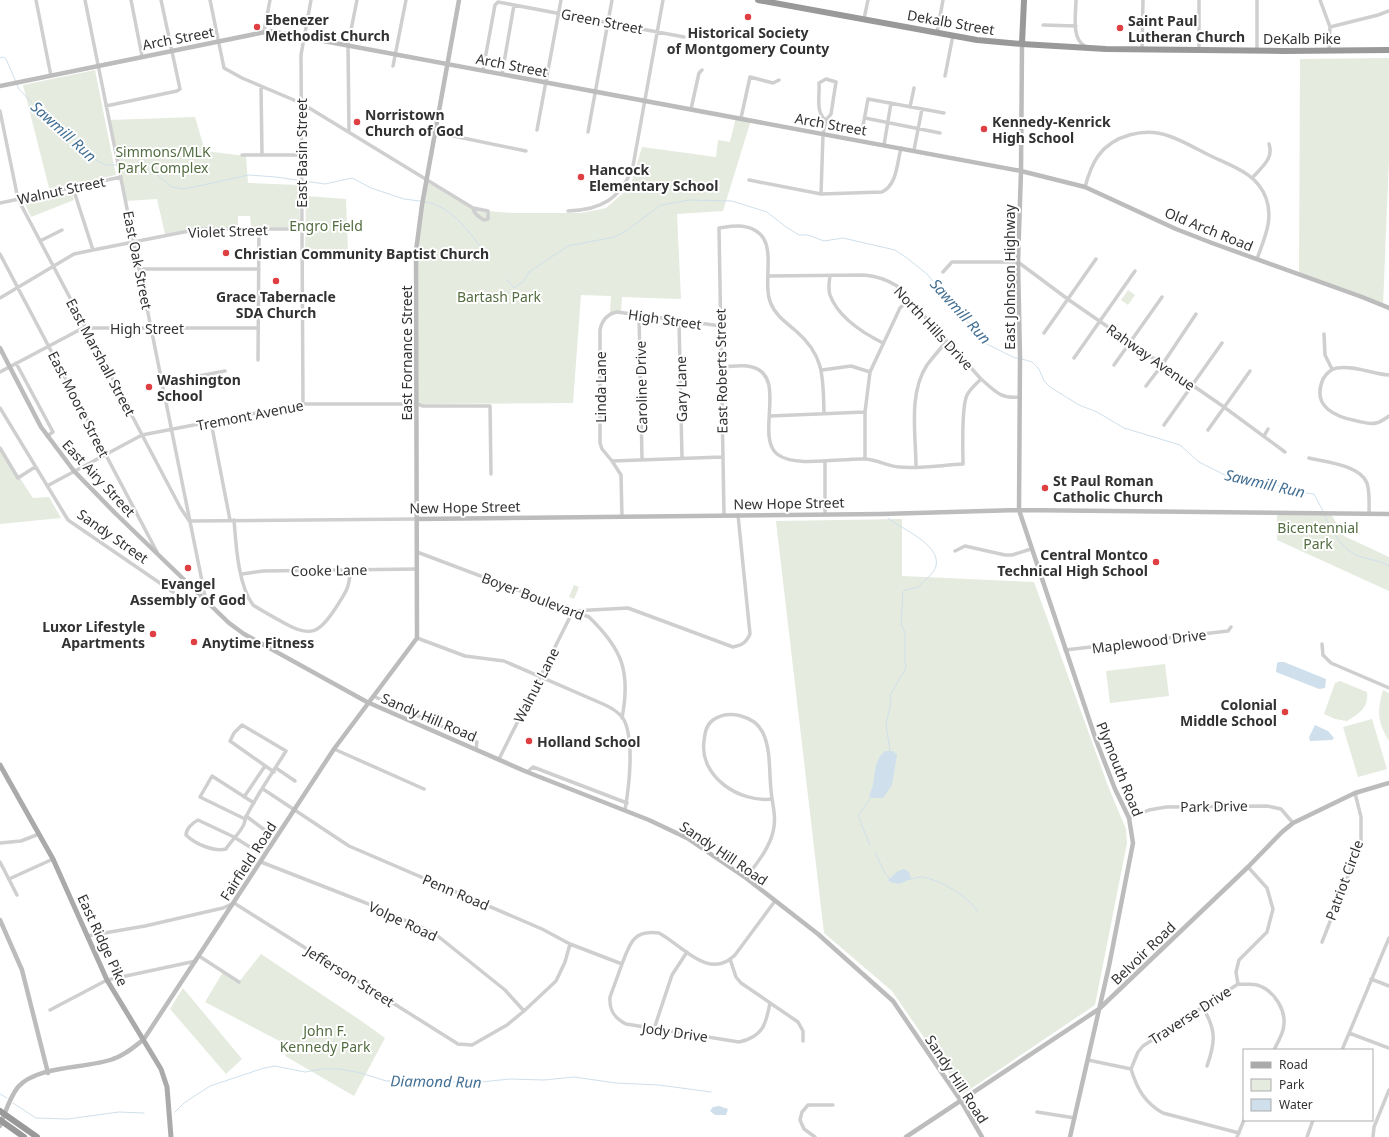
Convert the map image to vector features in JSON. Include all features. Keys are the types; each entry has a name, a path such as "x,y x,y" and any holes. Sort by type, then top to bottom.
{"highway":[{"name":"Dekalb Street","path":"762,0 977,40 1022,44"},
{"path":"1022,44 1024,0"},
{"name":"DeKalb Pike","path":"1022,44 1092,48 1199,50 1389,50"},
{"path":"0,1111 37,1137"},
{"path":"2,1123 24,1137"}],"main road":[{"name":"East Ridge Pike","path":"0,766 53,859 107,980 154,1055 167,1087 171,1137"}],"street":[{"path":"36,0 51,76"},
{"name":"East Oak Street","path":"85,0 140,269 189,521"},
{"path":"131,0 142,56"},
{"path":"106,106 177,91 180,89 161,0"},
{"path":"210,0 224,68 301,103 473,208 488,211 488,219 484,220 476,215 473,208"},
{"path":"264,31 270,0"},
{"name":"East Basin Street","path":"303,404 301,55 311,0"},
{"path":"349,131 348,45 357,0"},
{"path":"393,66 406,0"},
{"name":"East Fornance Street","path":"417,638 416,251 434,132 459,0"},
{"path":"537,130 561,0"},
{"path":"588,132 612,0"},
{"path":"568,211 584,210 601,206 624,186 633,166 663,0"},
{"path":"864,19 868,0"},
{"path":"937,32 943,0"},
{"path":"1076,0 1076,26 1080,42 1083,46 1092,48"},
{"path":"1142,48 1143,0"},
{"path":"1199,0 1199,50"},
{"path":"1257,0 1257,50"},
{"path":"1320,0 1330,27 1329,50"},
{"name":"Green Street","path":"483,70 496,3 559,13 684,37"},
{"path":"502,74 514,5"},
{"path":"1330,27 1389,11"},
{"path":"1043,25 1076,26"},
{"name":"Arch Street","path":"0,86 142,56 172,52 264,31 348,45 546,82 595,93 741,118 1021,171"},
{"path":"945,76 953,35"},
{"name":"East Johnson Highway","path":"1019,510 1020,356 1018,262 1021,171 1022,44"},
{"path":"691,110 699,73 702,70"},
{"path":"741,118 750,77 773,83 779,80"},
{"path":"821,194 823,134 826,120 830,114 836,82 826,79 819,84 819,110 826,120"},
{"path":"262,86 262,155"},
{"path":"910,107 914,88"},
{"path":"862,131 868,99 944,113"},
{"path":"884,145 891,103"},
{"path":"914,150 922,109"},
{"name":"East Marshall Street","path":"0,111 18,199 180,507 189,521 207,603"},
{"path":"865,118 940,133"},
{"path":"434,132 526,150"},
{"path":"1085,187 1094,163 1108,145 1130,135 1147,132 1170,136 1253,177 1264,194 1269,213 1268,225 1257,259"},
{"path":"1253,177 1269,158 1271,149 1269,144"},
{"path":"749,180 821,194 882,192 888,189 893,182 901,148"},
{"path":"242,155 302,155"},
{"name":"Old Arch Road","path":"1021,171 1085,187 1176,229 1389,308"},
{"name":"Walnut Street","path":"0,203 121,177"},
{"path":"74,188 93,250"},
{"name":"East Roberts Street","path":"724,515 719,228 738,225 746,226 760,234 765,239 768,248 768,276"},
{"name":"Violet Street","path":"0,298 74,254 199,229 302,229"},
{"path":"40,241 62,230"},
{"path":"258,360 259,230"},
{"name":"East Moore Street","path":"0,254 158,554"},
{"path":"1044,333 1069,300 1096,259"},
{"path":"943,272 952,262 1018,262"},
{"name":"Rahway Avenue","path":"1018,262 1069,300 1224,407 1285,452"},
{"path":"140,269 259,269"},
{"path":"1074,358 1135,271"},
{"path":"768,276 768,295 774,312 806,341 819,359 822,370 824,414"},
{"name":"North Hills Drive","path":"768,276 876,276 897,286 981,379 1002,396 1009,398 1020,397"},
{"path":"830,276 830,294 836,304 855,327 864,334 883,343"},
{"path":"1114,365 1131,343 1162,297"},
{"path":"865,459 865,412 870,372 900,308 909,299"},
{"name":"High Street","path":"610,314 617,312 721,326"},
{"name":"Linda Lane","path":"610,314 601,323 600,330 600,443 602,449 612,460 621,475 622,517"},
{"path":"1146,386 1196,314"},
{"name":"Caroline Drive","path":"639,315 642,459"},
{"name":"Gary Lane","path":"680,321 682,458"},
{"name":"High Street","path":"0,372 86,328 258,328"},
{"path":"1324,334 1325,355 1332,370"},
{"path":"916,467 915,406 917,392 926,367 947,341"},
{"path":"1164,425 1222,343"},
{"name":"East Airy Street","path":"0,348 47,436 74,471 207,603"},
{"path":"16,363 53,432 47,436"},
{"path":"721,367 748,366 757,369 764,374 769,387 770,440 777,455 793,461 865,459 897,467 963,464 964,408 966,397 971,388 981,379"},
{"path":"822,370 850,366 870,372"},
{"path":"1389,376 1345,368 1332,370 1325,376 1320,394 1324,404 1331,412 1344,418 1372,424 1381,422 1389,416"},
{"path":"162,383 225,371"},
{"path":"1208,430 1250,371"},
{"path":"16,378 22,374"},
{"name":"Tremont Avenue","path":"47,486 142,435 303,404 417,404 422,406 490,406 491,474"},
{"name":"Sandy Street","path":"0,408 68,520 173,592"},
{"path":"770,416 865,412"},
{"path":"211,422 245,589 254,605 297,630 308,632 327,622 350,586 350,570"},
{"path":"1264,436 1268,429"},
{"path":"0,448 18,478 35,467"},
{"path":"612,460 722,457"},
{"path":"1309,458 1354,470 1362,475 1368,488 1369,514"},
{"path":"825,461 825,513"},
{"name":"New Hope Street","path":"189,521 622,517 825,513 882,514 1019,510 1389,514"},
{"name":"Plymouth Road","path":"1019,510 1096,740 1115,789 1129,818 1132,836 1132,851 1088,1060 1070,1137"},
{"path":"573,611 628,608 733,647 742,645 750,634 738,515"},
{"path":"955,551 961,546 965,546 1012,555 1031,549"},
{"name":"Boyer Boulevard","path":"417,552 589,617 610,638 621,658 625,685 622,718"},
{"name":"Cooke Lane","path":"242,574 263,571 418,569"},
{"path":"207,603 229,623 244,634 367,702"},
{"name":"Walnut Lane","path":"499,760 573,611"},
{"name":"Maplewood Drive","path":"1065,650 1228,631 1231,627"},
{"path":"476,749 477,742 373,696 417,638 466,656 504,661 540,678 610,707 622,718 630,736 627,803 625,810"},
{"path":"1322,644 1323,655 1331,663 1389,688"},
{"name":"Fairfield Road","path":"2,1123 14,1092 28,1079 48,1073 112,1060 124,1054 144,1039 334,749 367,702 373,696"},
{"name":"Sandy Hill Road","path":"367,702 527,772 625,810 687,838 746,878 818,934 893,1001 961,1101 982,1137"},
{"path":"746,878 769,845 772,838 775,820 767,751 763,733 753,722 732,714 723,715 714,719 707,726 703,746 704,758 708,768 722,783 743,796 758,800 772,799"},
{"path":"253,849 234,838 198,820 194,822 186,832 186,835 190,839 213,849 226,849 234,838 244,824 245,817 275,770 286,751 242,725 230,741 265,766 275,770 295,780"},
{"path":"334,749 424,789"},
{"path":"244,797 265,766"},
{"path":"527,772 533,767 627,803"},
{"path":"254,803 212,776 200,797 245,817 270,834"},
{"name":"Belvoir Road","path":"906,1137 1099,1009 1126,985 1293,823 1355,793 1389,784"},
{"name":"Penn Road","path":"263,789 349,846 542,929 570,944 622,964"},
{"name":"Patriot Circle","path":"1322,942 1360,844 1361,817 1355,793"},
{"name":"Park Drive","path":"1129,818 1149,810 1166,807 1267,806 1281,809 1293,823"},
{"path":"0,848 1,843 20,841 39,834"},
{"path":"9,879 53,859"},
{"path":"0,862 17,895"},
{"name":"Volpe Road","path":"261,862 366,903 434,933 505,990 524,1011"},
{"path":"1238,984 1236,972 1239,960 1267,932 1273,909 1267,888 1248,868"},
{"path":"775,901 730,960 736,977 741,983 798,1022 803,1031 803,1041"},
{"path":"87,936 145,926 223,908 234,903"},
{"name":"Jefferson Street","path":"234,903 458,1044 472,1045 483,1040 507,1025 524,1011 556,982 565,962 570,944"},
{"path":"0,920 22,970 48,1073"},
{"name":"Jody Drive","path":"730,960 715,965 707,965 659,933 645,932 632,941 610,997 610,1009 618,1020 626,1024 739,1042 756,1035 765,1026 770,1002"},
{"path":"1342,1049 1389,938"},
{"path":"654,1029 672,975 687,952"},
{"path":"199,956 239,982"},
{"path":"50,1010 107,980 196,961"},
{"path":"1371,979 1389,986"},
{"name":"Traverse Drive","path":"1131,1069 1142,1046 1238,984 1250,984 1263,988 1275,998 1280,1005 1283,1015 1283,1030 1274,1049"},
{"path":"1202,1006 1208,1015 1214,1035 1213,1048 1207,1066"},
{"path":"1349,1033 1389,1048"},
{"path":"1088,1060 1131,1069 1142,1095 1154,1108 1163,1113 1238,1135 1244,1121"},
{"path":"1373,1137 1374,1127 1389,1090"},
{"path":"815,1137 804,1129 800,1120 802,1112 808,1105 833,1105"},
{"path":"1037,1112 1075,1118"},
{"path":"1307,1137 1313,1121"}],"green space":[{"path":"1389,58 1389,159 1383,306 1299,275 1300,59"},
{"name":"Simmons/MLK Park Complex","path":"95,70 116,175 52,189 49,188 23,85"},
{"name":"Simmons/MLK Park Complex","path":"195,117 205,151 246,156 248,183 299,185 300,227 251,227 250,216 238,216 238,228 165,234 157,199 126,201 109,120"},
{"name":"Bartash Park","path":"736,117 751,120 723,211 677,214 681,299 622,297 621,312 610,313 611,296 581,295 573,403 418,404 416,251 426,180 473,208 488,211 513,213 581,213 606,208 630,187 642,147 716,157 718,140 730,142"},
{"path":"72,192 74,200 31,217 24,202"},
{"name":"Engro Field","path":"306,196 346,199 348,251 305,251"},
{"path":"1128,290 1135,295 1128,305 1121,300"},
{"path":"0,448 33,498 49,497 61,518 0,524"},
{"name":"Bicentennial Park","path":"1277,513 1331,514 1344,536 1389,557 1389,591 1277,540"},
{"path":"902,519 902,576 1034,582 1108,786 1126,829 1127,843 1095,1005 963,1094 892,991 824,933 776,521"},
{"path":"574,585 579,587 574,599 569,597"},
{"path":"1165,664 1169,696 1110,703 1106,671"},
{"path":"1340,681 1367,692 1365,706 1359,713 1347,721 1335,719 1324,714 1335,683"},
{"path":"1383,690 1389,693 1389,741 1382,728 1379,716"},
{"path":"1372,719 1387,769 1358,777 1343,727"},
{"name":"John F. Kennedy Park","path":"261,954 385,1038 354,1096 285,1056 289,1046 205,1002 223,972 239,982"},
{"path":"183,988 242,1059 226,1074 170,1009"}],"water":[{"path":"1284,662 1326,679 1325,688 1319,689 1276,672 1277,663"},
{"path":"1315,725 1328,731 1334,738 1332,740 1310,741 1309,737"},
{"path":"885,751 893,751 897,755 892,785 883,798 873,798 869,796 873,785 876,766"},
{"path":"904,869 909,872 911,879 899,884 888,880 898,871"},
{"path":"719,1106 728,1109 726,1115 715,1115 710,1111 713,1107"}],"waterway":[{"name":"Sawmill Run","path":"0,58 3,57 6,59 16,82"},
{"name":"Sawmill Run","path":"17,85 41,113 72,135 83,150 96,160 106,165 125,165 134,172 154,172 172,187 184,189 249,175 325,184 352,178 371,188 404,199 420,201"},
{"name":"Sawmill Run","path":"506,279 514,288 523,282 529,272 568,246 614,237 626,231 661,205 690,200 732,201 767,212 799,235 808,235 824,241 843,238 895,250 927,274 985,343 1015,358 1019,358"},
{"name":"Sawmill Run","path":"425,202 434,204 449,212 463,225 480,246"},
{"name":"Sawmill Run","path":"1022,359 1032,362 1039,369 1044,381 1050,387 1079,405 1097,412 1124,428 1180,445 1199,462 1225,475 1256,483 1284,486 1298,492 1314,494 1323,511"},
{"name":"Sawmill Run","path":"1325,516 1337,538 1350,552 1360,557 1381,562 1389,566"},
{"path":"888,518 919,538 932,551 936,558 935,569 919,587 905,590 903,592 901,624 905,633 906,668 890,695 891,702 886,724 890,751"},
{"path":"870,845 858,816 872,796"},
{"path":"875,853 885,873 890,879"},
{"path":"909,879 922,877 936,881 960,894 973,905 977,911"},
{"name":"Diamond Run","path":"175,1112 184,1103 210,1086 264,1068 275,1066 305,1072 322,1069 340,1069 361,1073 386,1081 415,1079 471,1083 510,1079 544,1080 574,1077 616,1083 659,1085 711,1092"},
{"name":"Diamond Run","path":"0,1094 7,1098"},
{"name":"Diamond Run","path":"13,1103 36,1118 68,1119 119,1112 144,1113"}],"place":[{"name":"Historical Society of Montgomery County","path":"748,17"},
{"name":"Ebenezer Methodist Church","path":"257,27"},
{"name":"Saint Paul Lutheran Church","path":"1120,28"},
{"name":"Norristown Church of God","path":"357,122"},
{"name":"Kennedy-Kenrick High School","path":"984,129"},
{"name":"Hancock Elementary School","path":"581,177"},
{"name":"Christian Community Baptist Church","path":"226,253"},
{"name":"Grace Tabernacle SDA Church","path":"276,281"},
{"name":"Washington School","path":"149,387"},
{"name":"St Paul Roman Catholic Church","path":"1045,488"},
{"name":"Central Montco Technical High School","path":"1156,562"},
{"name":"Evangel Assembly of God","path":"188,568"},
{"name":"Luxor Lifestyle Apartments","path":"153,634"},
{"name":"Anytime Fitness","path":"194,642"},
{"name":"Colonial Middle School","path":"1285,712"},
{"name":"Holland School","path":"529,741"}]}
